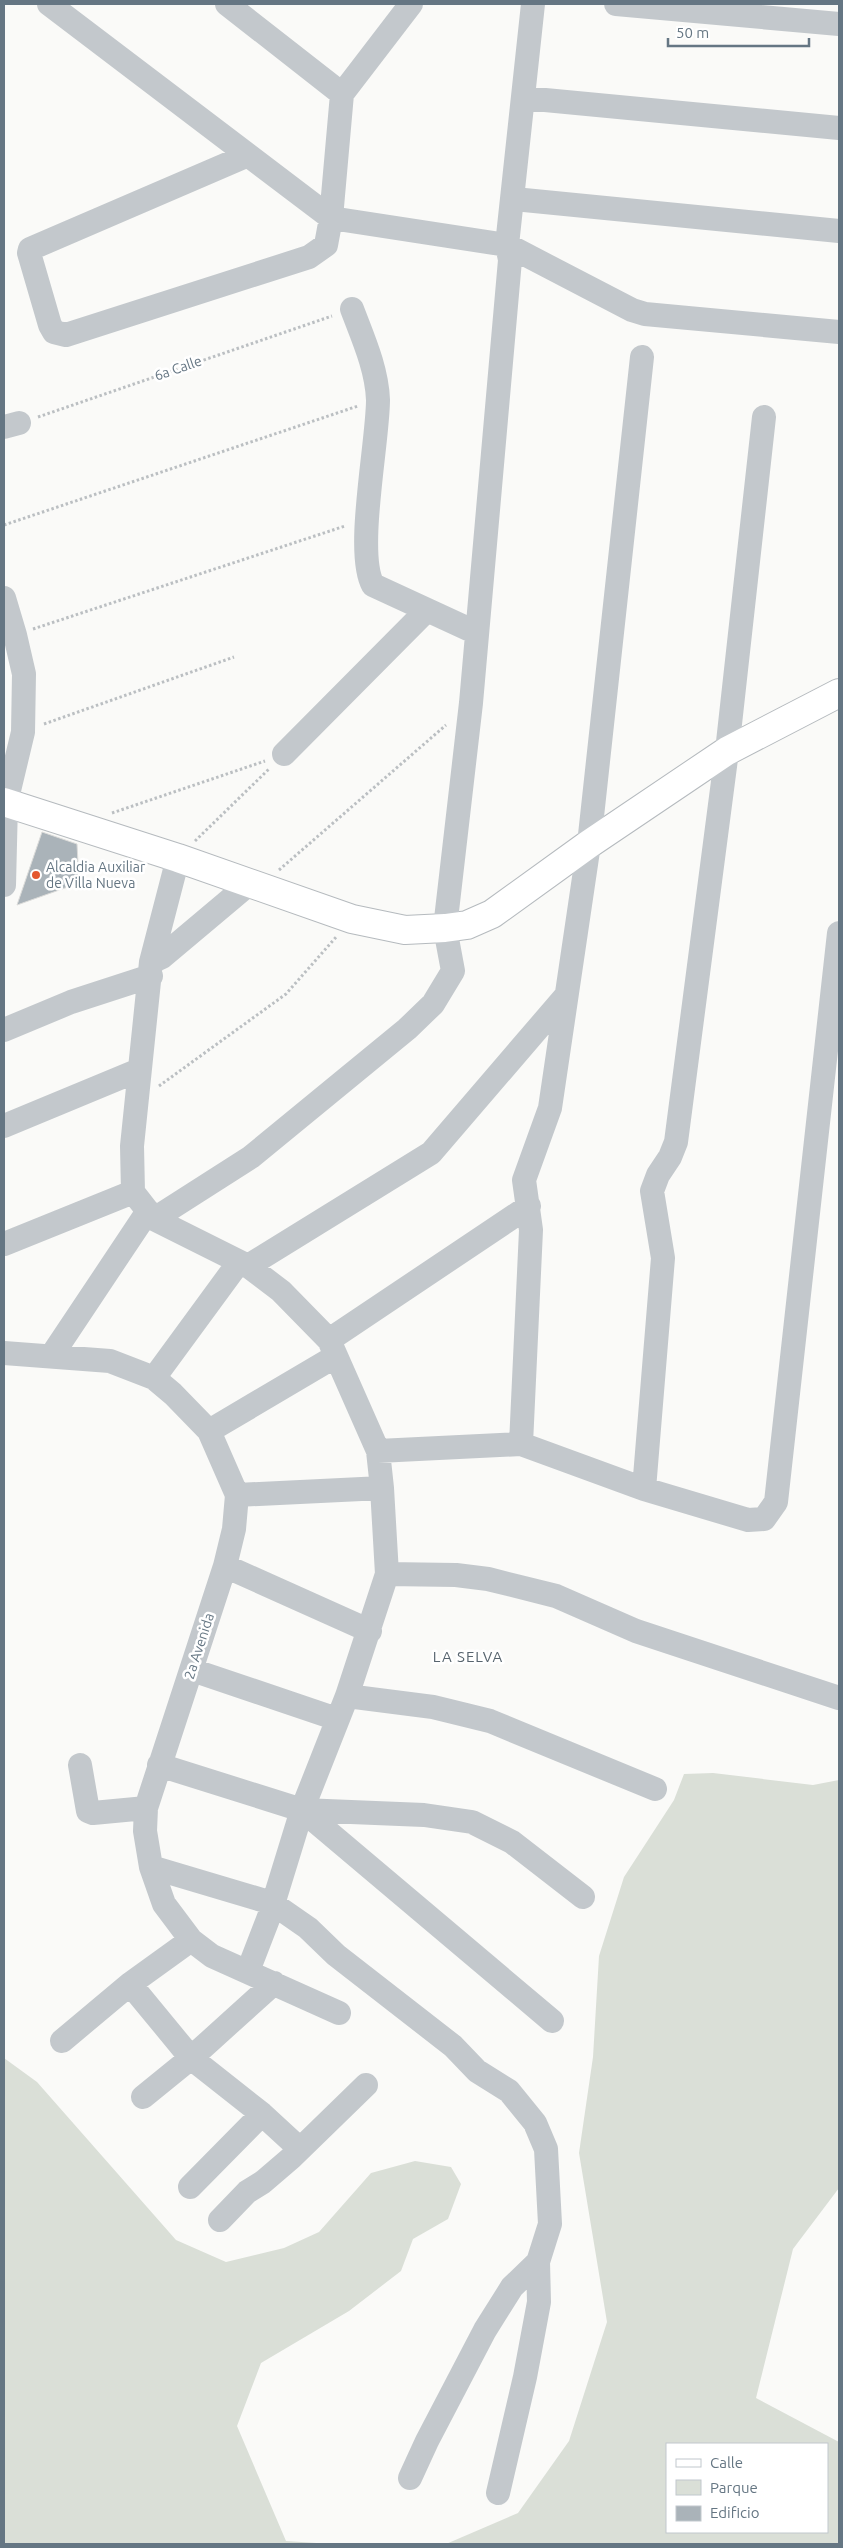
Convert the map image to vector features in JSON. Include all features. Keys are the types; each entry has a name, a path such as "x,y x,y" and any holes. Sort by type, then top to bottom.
{"main road":[{"path":"5,803 89,828 352,919 405,930 445,928 467,924 492,914 589,844 727,751 839,693"}],"street":[{"path":"49,4 246,156 332,218 507,245 639,312 839,332"},
{"path":"227,4 342,94"},
{"path":"52,1355 151,1215 251,1157 407,1029 426,1011 453,971 445,928 472,703 510,260 507,245 514,199 534,4"},
{"path":"616,4 839,24"},
{"path":"246,156 30,249 29,253 50,326 54,332 66,335 309,257 326,245 332,218 342,94 405,6"},
{"path":"524,98 839,128"},
{"path":"514,199 839,231"},
{"path":"352,309 375,377 378,400 367,519 367,572 372,585 477,633"},
{"path":"521,1444 531,1230 524,1180 550,1108 564,998 589,844 642,357"},
{"path":"644,1489 663,1258 652,1191 658,1175 670,1157 676,1142 727,751 764,417"},
{"path":"4,598 16,635 24,674 23,732 5,803 4,885"},
{"path":"284,754 426,611"},
{"path":"178,858 151,969 132,1146 133,1192 151,1215 244,1264 281,1291 332,1348 350,1383 378,1451 382,1488 386,1574 370,1630 347,1696 336,1719 302,1810 248,1971"},
{"path":"4,1030 151,969 162,957 255,885"},
{"path":"378,1451 521,1444 644,1489 748,1520 764,1518 776,1502 839,933"},
{"path":"154,1378 244,1264 431,1153 564,998"},
{"path":"4,1126 139,1070"},
{"path":"4,1244 133,1192"},
{"path":"209,1431 332,1348 529,1206"},
{"name":"2a Avenida","path":"4,1353 52,1355 110,1361 154,1378 173,1394 209,1431 237,1494 234,1529 225,1566 146,1808 145,1831 151,1867 164,1904 191,1940 212,1956 339,2013"},
{"path":"237,1494 382,1488"},
{"path":"225,1566 370,1630"},
{"path":"386,1574 456,1575 488,1579 556,1596 636,1630 839,1698"},
{"path":"192,1670 336,1719"},
{"path":"347,1696 433,1707 490,1721 655,1789"},
{"path":"80,1765 88,1811 93,1813 146,1808"},
{"path":"159,1765 302,1810 424,1815 472,1822 512,1842 582,1897"},
{"path":"302,1810 552,2021"},
{"path":"151,1867 272,1903 308,1928 336,1955 453,2046 477,2071 509,2091 535,2123 546,2149 550,2224 538,2262 540,2302 498,2493"},
{"path":"62,2041 130,1984 191,1940"},
{"path":"143,2097 191,2058 274,1983"},
{"path":"130,1984 191,2058 262,2114 300,2149"},
{"path":"220,2220 247,2192 263,2182 300,2149 366,2085"},
{"path":"190,2186 262,2114"},
{"path":"410,2478 427,2441 485,2330 512,2287 538,2262"}],"path":[{"name":"6a Calle","path":"12,425 352,309"},
{"path":"4,524 378,400"},
{"path":"16,635 367,519"},
{"path":"23,732 234,657"},
{"path":"255,885 472,703"},
{"path":"89,828 109,814 284,754"},
{"path":"178,858 284,754"},
{"path":"136,1102 286,994 352,919"}],"green space":[{"path":"713,1773 813,1785 839,1780 839,2188 793,2249 756,2398 839,2442 839,2544 446,2544 518,2513 569,2441 607,2322 579,2153 593,2057 599,1956 624,1877 674,1800 684,1774"},
{"path":"4,2058 37,2082 176,2240 226,2262 284,2248 319,2232 371,2173 415,2161 451,2167 461,2184 448,2219 413,2239 401,2271 349,2311 261,2363 237,2426 286,2541 332,2544 4,2544"}],"building":[{"path":"42,832 77,844 79,883 17,905"}],"place":[{"name":"Alcaldia Auxiliar de Villa Nueva","path":"36,875"}],"district":[{"name":"LA SELVA","path":"468,1657"}]}
